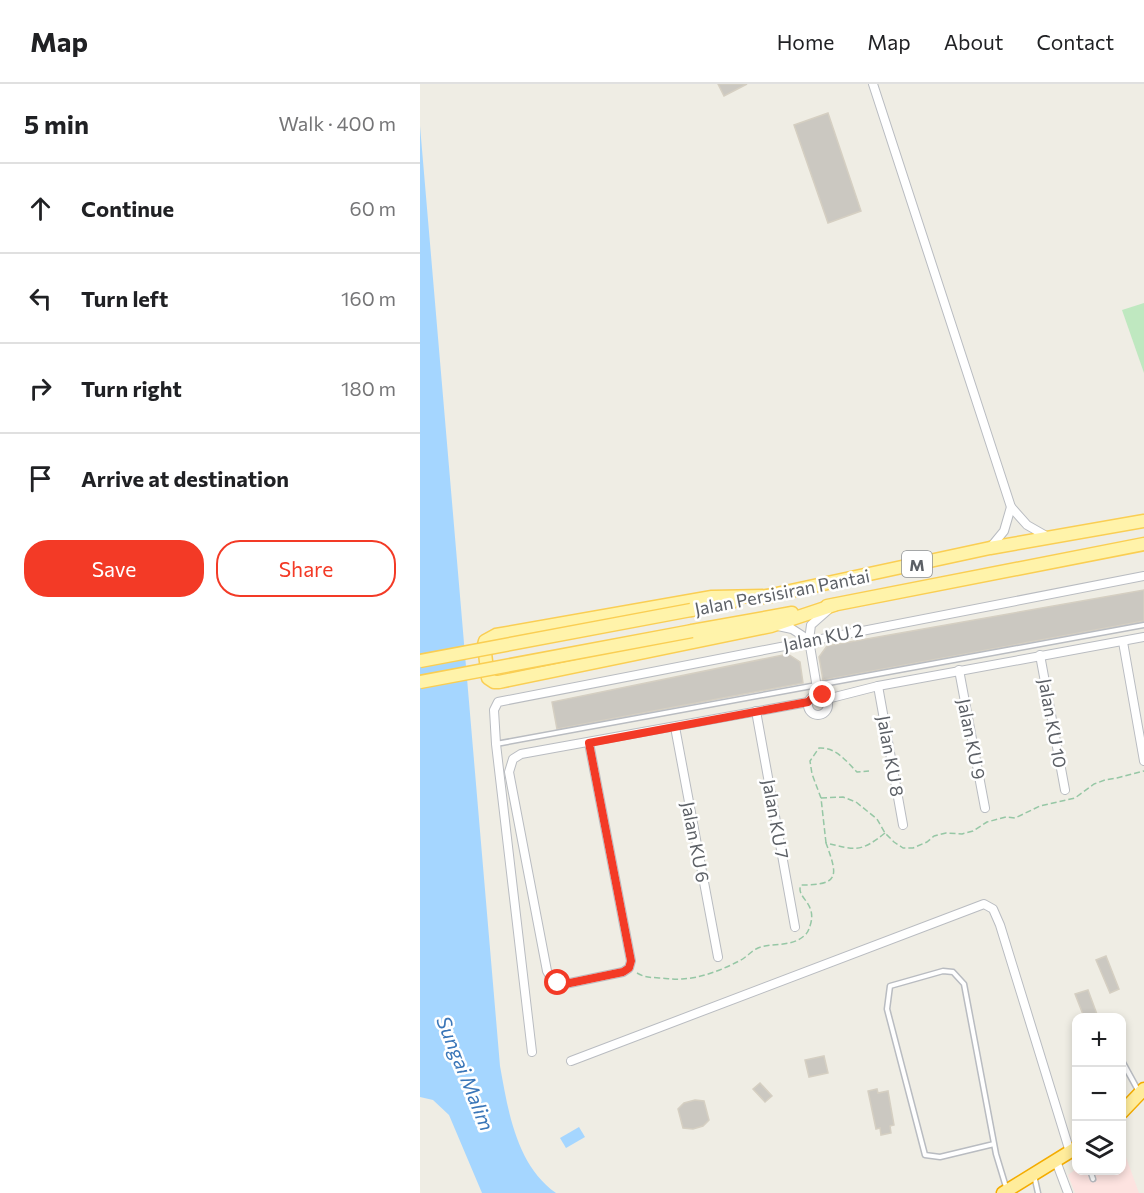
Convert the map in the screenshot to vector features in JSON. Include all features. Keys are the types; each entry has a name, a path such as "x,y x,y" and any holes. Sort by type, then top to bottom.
{"highway":[{"path":"1126,1108 1142,1091"},
{"path":"1005,1192 1072,1151"}],"main road":[{"name":"Jalan Persisiran Pantai","path":"420,661 771,596 990,548 1144,521"},
{"name":"Jalan Persisiran Pantai","path":"420,682 834,605 1144,544"},
{"path":"771,596 712,597 496,635 485,641 484,645 488,678 499,682 771,626 834,605"}],"street":[{"path":"873,84 1011,507 1027,525 1050,537"},
{"path":"990,548 1004,531 1011,507"},
{"name":"Jalan KU 2","path":"496,744 495,706 502,699 1144,576"},
{"path":"834,605 811,625 809,640 818,694 827,699 878,686 1144,637"},
{"path":"771,626 784,626 809,640"},
{"path":"1122,642 1144,760"},
{"name":"Jalan KU 10","path":"1040,655 1065,790"},
{"name":"Jalan KU 9","path":"960,670 985,808"},
{"name":"Jalan KU 8","path":"878,686 903,825"},
{"path":"589,743 631,961 629,968 623,972 565,984 558,983 550,977 548,971 509,772 513,759 520,754 808,702 818,694"},
{"path":"808,702 810,712 820,715 828,709 827,699"},
{"name":"Jalan KU 7","path":"756,711 795,927"},
{"name":"Jalan KU 6","path":"675,727 718,957"},
{"path":"496,744 532,1052"},
{"path":"572,1061 984,904 993,909 1000,925 1072,1147"},
{"path":"1056,1161 1068,1193"}],"lane":[{"path":"496,744 1144,625"},
{"path":"994,1144 940,1157 925,1155 887,1009 890,986 943,971 953,972 964,984 1005,1192"},
{"path":"1126,1067 1142,1091"},
{"path":"1034,1175 1038,1193"},
{"path":"1092,1175 1093,1179"}],"path":[{"path":"629,968 647,978 684,980 738,962 756,949 780,946 798,940 807,933 813,914 811,906 799,889 801,885 824,884 831,879 834,871 826,843 821,798 810,761 819,748 826,748 838,753 857,772 869,771"},
{"path":"826,843 857,850 870,845 885,833"}],"shaded area":[{"path":"1126,1157 1139,1193 1075,1193 1068,1175 1072,1172 1072,1175 1126,1175"}],"green space":[{"path":"1144,303 1144,373 1122,310"}],"water":[{"name":"Sungai Malim","path":"420,126 500,1066 506,1100 523,1152 542,1181 556,1193 482,1193 449,1115 433,1100 420,1097"},
{"path":"579,1127 585,1137 566,1148 560,1138"}],"building":[{"path":"718,84 747,84 724,96"},
{"path":"828,113 861,211 828,223 794,125"},
{"path":"1144,590 1144,621 823,680 819,657 827,646"},
{"path":"788,654 800,662 803,683 557,729 552,702"},
{"path":"1106,956 1119,989 1110,993 1096,960"},
{"path":"1088,990 1097,1013 1082,1013 1075,994"},
{"path":"824,1056 828,1073 809,1077 805,1060"},
{"path":"760,1083 772,1096 765,1102 753,1089"},
{"path":"877,1089 878,1093 888,1091 894,1125 890,1126 891,1133 881,1135 880,1128 876,1129 868,1091"},
{"path":"695,1100 704,1101 709,1120 703,1126 693,1129 683,1128 678,1109 684,1103"}],"route":[{"path":"558,983 565,984 623,972 629,968 631,961 589,743 808,702 815,695 823,695"}]}
